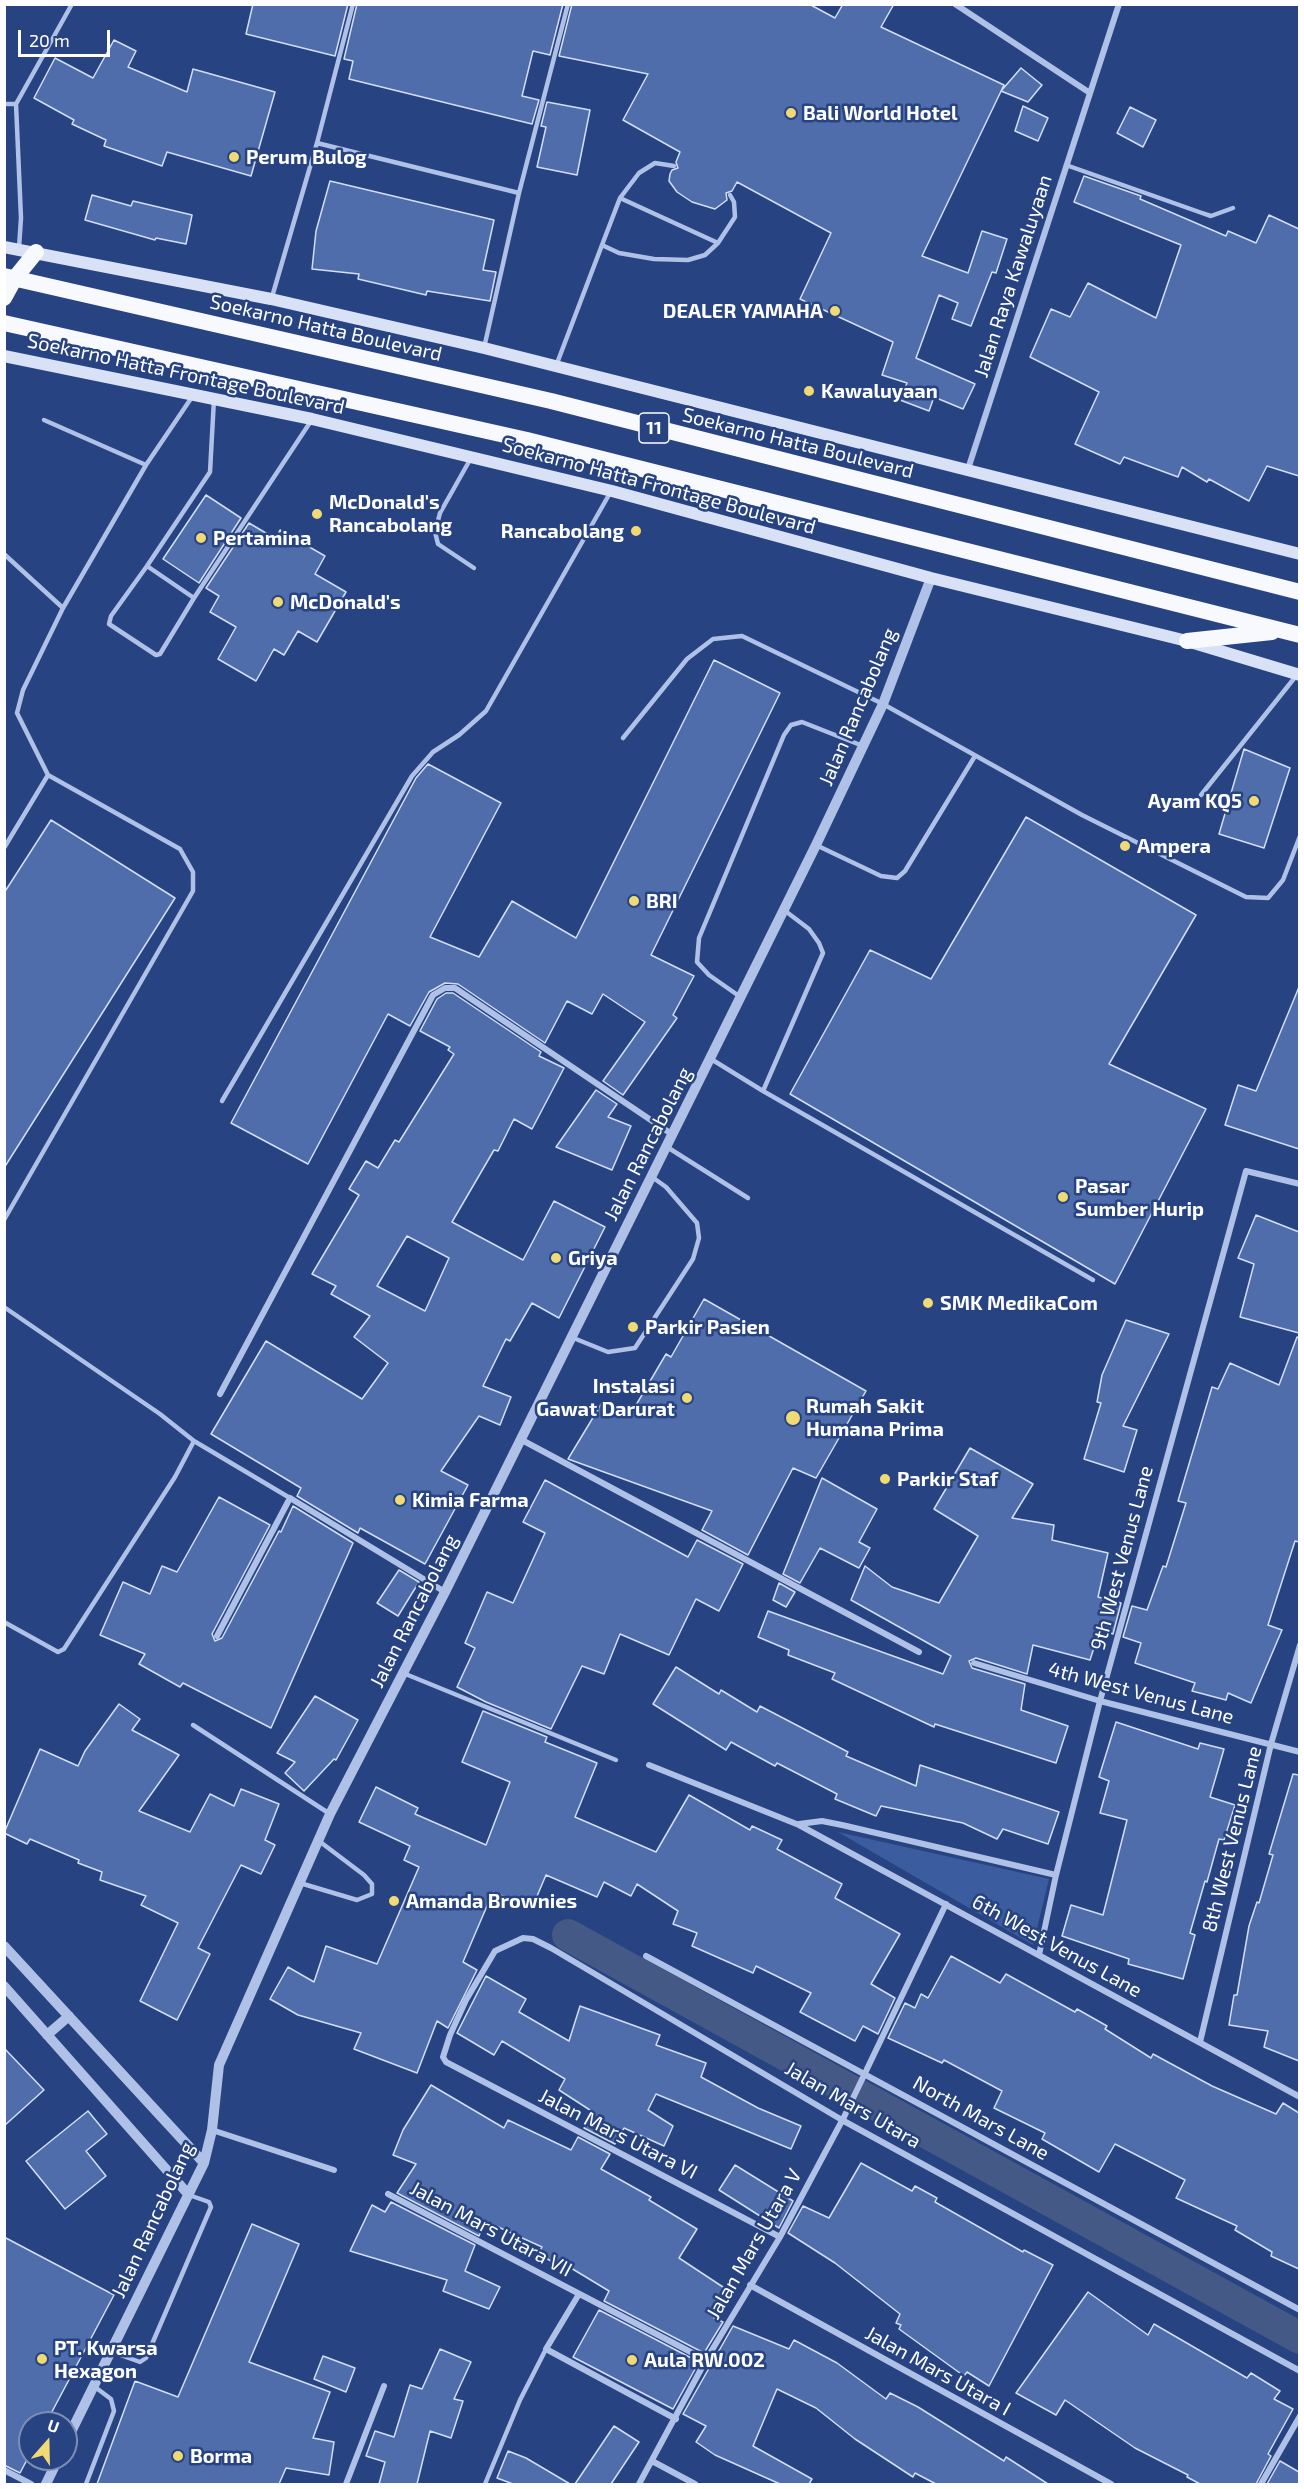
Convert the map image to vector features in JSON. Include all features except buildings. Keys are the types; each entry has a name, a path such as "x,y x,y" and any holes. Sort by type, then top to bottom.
{"highway":[{"path":"4,298 10,277 36,252"},
{"name":"Soekarno Hatta Boulevard","path":"10,277 551,401 1299,592"},
{"name":"11","path":"6,320 527,440 1299,635"},
{"path":"1187,641 1282,630"}],"main road":[{"path":"4,247 271,299 484,348 1299,554"},
{"name":"Soekarno Hatta Frontage Boulevard","path":"4,356 195,393 612,491 931,578 1187,641 1299,674"}],"street":[{"path":"955,4 1090,93"},
{"name":"Jalan Raya Kawaluyaan","path":"968,469 1119,4"},
{"name":"Jalan Rancabolang","path":"78,2416 204,2163 212,2130 219,2065 330,1814 445,1592 816,845 883,704 931,578"},
{"path":"220,1394 432,995 445,988 455,988 673,1135"},
{"name":"9th West Venus Lane","path":"1039,1955 1056,1875 1100,1701 1246,1171 1299,1184"},
{"path":"520,1439 919,1652"},
{"path":"217,1636 290,1498 445,1592"},
{"name":"8th West Venus Lane","path":"1200,2042 1271,1744 1299,1645"},
{"name":"4th West Venus Lane","path":"974,1663 1100,1701 1299,1752"},
{"name":"6th West Venus Lane","path":"649,1765 799,1825 1299,2097"},
{"name":"6th West Venus Lane","path":"799,1825 822,1821 1056,1875"},
{"name":"Jalan Mars Utara V","path":"639,2484 706,2360 780,2237 844,2117 946,1904"},
{"name":"Jalan Mars Utara","path":"443,2057 466,2000 495,1951 510,1942 533,1939 844,2117 1299,2371"},
{"path":"4,1946 204,2163"},
{"name":"North Mars Lane","path":"646,1956 1299,2310"},
{"path":"4,1986 188,2194"},
{"path":"47,2035 69,2016"},
{"name":"Jalan Mars Utara VI","path":"443,2057 451,2066 780,2237"},
{"path":"212,2130 334,2170"},
{"name":"Jalan Mars Utara VII","path":"388,2194 706,2360"},
{"name":"Jalan Mars Utara I","path":"750,2285 1102,2483 1111,2484"},
{"name":"Jalan Mars Utara VII","path":"546,2349 579,2294"},
{"path":"546,2349 676,2419"},
{"path":"346,2484 384,2385"},
{"path":"1261,2484 1299,2416"},
{"path":"652,2461 695,2484"},
{"path":"4,2470 31,2484"}],"lane":[{"path":"19,249 21,218 16,104 72,4"},
{"path":"271,299 317,143 353,4"},
{"path":"484,348 519,193 568,4"},
{"path":"4,104 16,104"},
{"path":"317,143 519,193"},
{"path":"556,366 620,198 639,173 656,163 674,166"},
{"path":"1066,165 1212,216 1233,208"},
{"path":"602,244 619,252 654,259 688,260 705,255 718,243 735,217 734,202 730,195"},
{"path":"620,198 718,243"},
{"path":"4,1220 193,891 194,872 180,849 48,775 17,713 23,690 63,608 146,465 195,393"},
{"path":"214,398 210,472 111,616 109,624 156,656 160,654 194,598 312,419"},
{"path":"44,420 146,465"},
{"path":"471,458 440,513 435,532 438,544 474,568"},
{"path":"222,1101 412,776 432,753 459,735 486,711 612,491"},
{"path":"4,554 63,608"},
{"path":"147,566 194,598"},
{"path":"623,738 687,658 713,639 729,635 742,636 883,704 1082,815 1246,897 1268,898 1283,880 1299,836"},
{"path":"1201,795 1299,674"},
{"path":"741,997 709,975 697,962 699,938 784,735 791,725 802,722 863,746"},
{"path":"816,845 881,876 897,878 906,871 975,756"},
{"path":"4,848 48,775"},
{"path":"763,1091 822,953 819,943 809,929 784,910"},
{"path":"711,1059 1093,1281"},
{"path":"667,1147 748,1198"},
{"path":"571,1337 608,1352 635,1348 693,1259 699,1238 698,1223 666,1187 652,1177"},
{"path":"4,1307 160,1414 194,1441 290,1498"},
{"path":"4,1622 58,1652 64,1649 175,1477 194,1441"},
{"path":"403,1673 616,1760"},
{"path":"193,1725 330,1814"},
{"path":"300,1883 357,1900 372,1894 372,1884 364,1875 318,1841"},
{"path":"109,2351 140,2362 146,2358 212,2207 209,2202 188,2194"},
{"path":"485,2484 520,2400 546,2349"},
{"path":"86,2484 114,2411 111,2400 92,2386"}],"shaded area":[{"path":"838,1832 1049,1879 1033,1945"}],"waterway":[{"path":"568,1935 1300,2338"}],"place":[{"name":"Bali World Hotel","path":"791,113"},
{"name":"Perum Bulog","path":"234,157"},
{"name":"DEALER YAMAHA","path":"835,311"},
{"name":"Kawaluyaan","path":"809,391"},
{"name":"McDonald's Rancabolang","path":"317,514"},
{"name":"Rancabolang","path":"636,531"},
{"name":"Pertamina","path":"201,538"},
{"name":"McDonald's","path":"278,602"},
{"name":"Ayam KQ5","path":"1254,801"},
{"name":"Ampera","path":"1125,846"},
{"name":"BRI","path":"634,901"},
{"name":"Pasar Sumber Hurip","path":"1063,1197"},
{"name":"Griya","path":"556,1258"},
{"name":"SMK MedikaCom","path":"928,1303"},
{"name":"Parkir Pasien","path":"633,1327"},
{"name":"Instalasi Gawat Darurat","path":"687,1398"},
{"name":"Rumah Sakit Humana Prima","path":"793,1418"},
{"name":"Parkir Staf","path":"885,1479"},
{"name":"Kimia Farma","path":"400,1500"},
{"name":"Amanda Brownies","path":"394,1901"},
{"name":"PT. Kwarsa Hexagon","path":"42,2359"},
{"name":"Aula RW.002","path":"632,2360"},
{"name":"Borma","path":"178,2456"}]}
